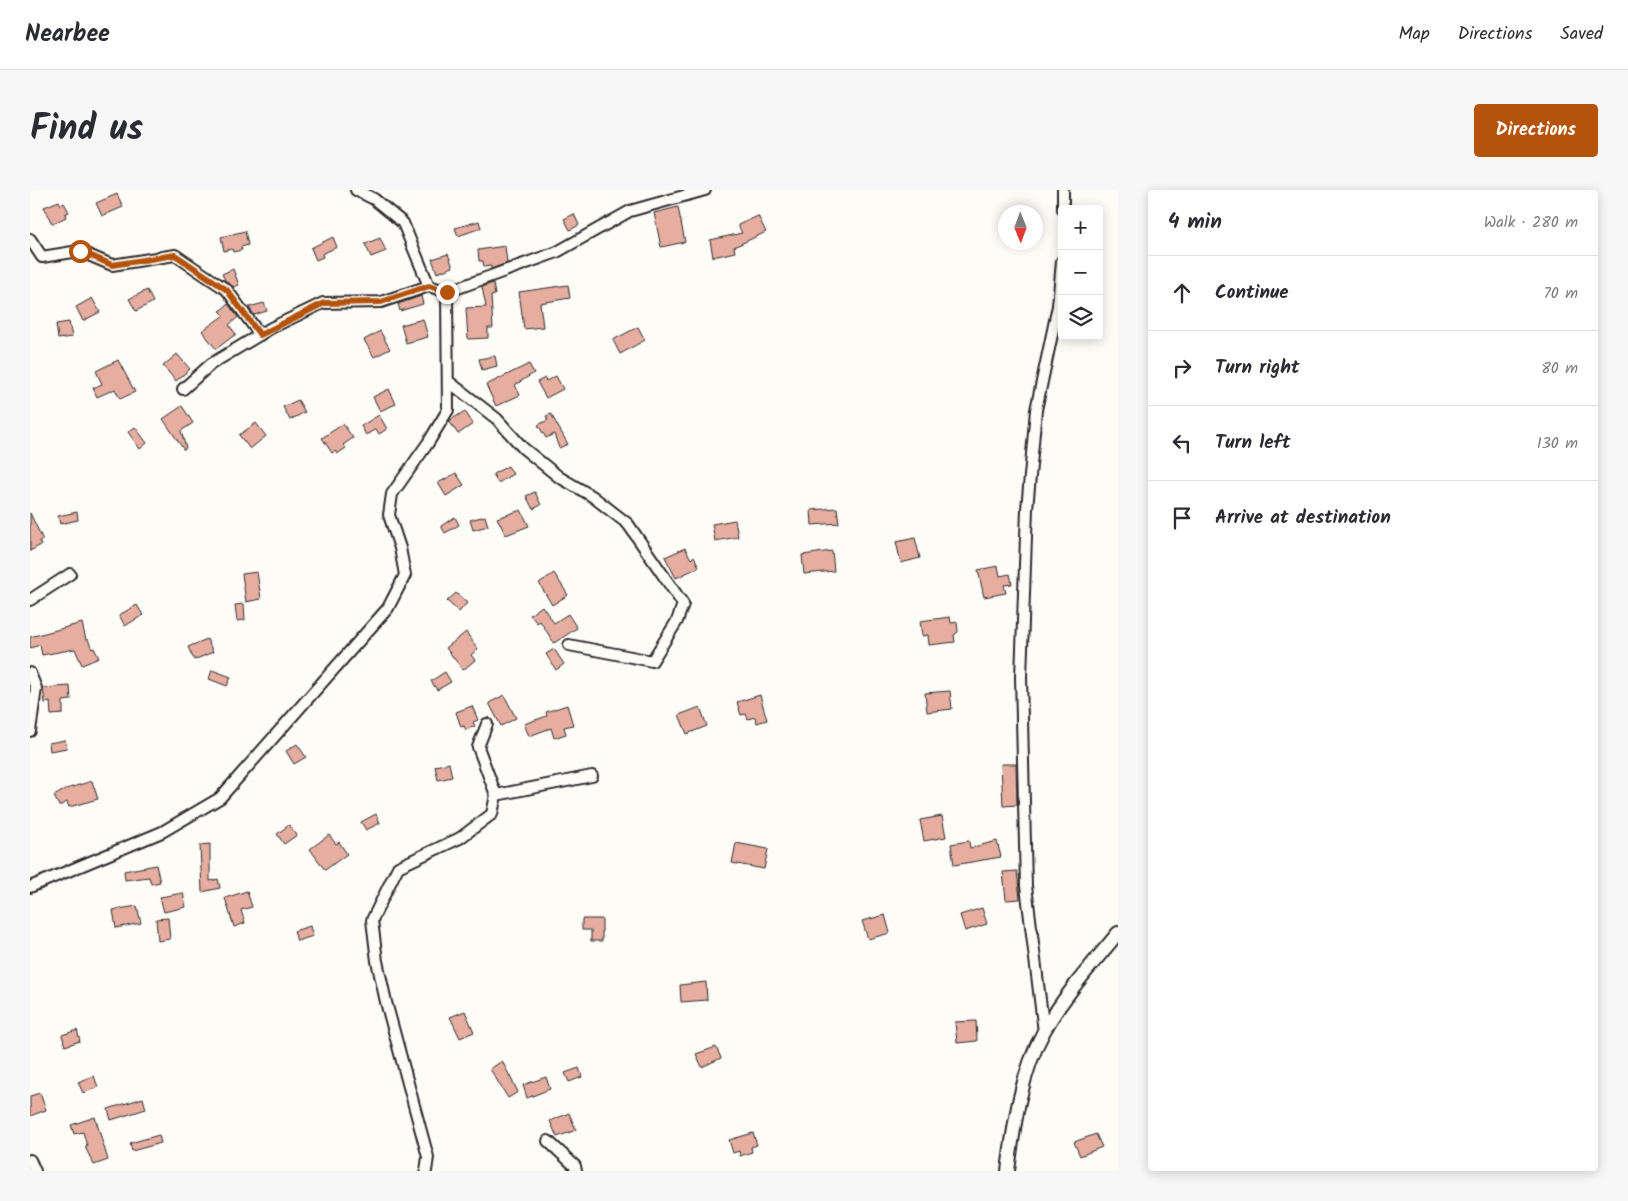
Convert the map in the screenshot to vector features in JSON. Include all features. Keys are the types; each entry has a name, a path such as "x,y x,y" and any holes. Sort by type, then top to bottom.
{"main road":[{"path":"1008,1171 1021,1097 1030,1064 1044,1032 1064,1000 1118,933"}],"street":[{"path":"356,190 374,199 402,223 429,286"},
{"path":"184,389 210,364 260,335 324,303 381,302 429,286 447,292 557,252 630,211 704,190"},
{"path":"1063,190 1063,205"},
{"path":"30,239 42,257 80,251 112,265 175,255 227,290 260,335"},
{"path":"31,882 162,832 220,798 388,608 405,575 400,548 389,515 392,494 428,443 448,410 447,292"},
{"path":"1044,1032 1026,886 1021,677 1027,509 1036,410 1059,295"},
{"path":"448,381 497,419 523,448 559,477 592,496 628,524 683,604 677,621 652,661 569,645"},
{"path":"30,600 70,574"},
{"path":"30,673 36,688 30,731"},
{"path":"426,1171 428,1157 386,1002 377,961 372,920 398,866 460,838 492,814 496,795 478,747 487,724"},
{"path":"496,795 592,776"},
{"path":"548,1141 575,1166 576,1171"},
{"path":"30,1160 35,1171"}],"building":[{"path":"117,194 123,207 102,216 96,203"},
{"path":"59,201 61,205 64,203 69,212 65,214 66,217 52,224 44,207"},
{"path":"678,207 685,242 661,247 654,213"},
{"path":"574,214 579,225 570,230 564,219"},
{"path":"758,216 766,232 734,247 735,252 713,257 710,240 742,233 738,225"},
{"path":"479,221 481,228 458,236 455,228"},
{"path":"245,231 248,245 241,247 242,250 233,252 232,249 224,251 221,237"},
{"path":"333,237 337,247 322,254 323,257 316,260 311,248"},
{"path":"380,238 386,251 371,257 365,244"},
{"path":"505,246 507,263 491,269 491,266 484,267 483,261 479,261 478,250"},
{"path":"448,254 453,267 437,273 432,259"},
{"path":"233,269 239,285 233,287 225,280 222,274"},
{"path":"493,283 495,295 491,296 493,328 488,328 488,338 468,339 466,308 486,307 482,287"},
{"path":"568,285 570,298 540,303 543,327 524,329 519,292"},
{"path":"147,290 153,302 136,311 129,299"},
{"path":"421,296 423,304 400,311 398,304"},
{"path":"92,298 100,312 83,321 76,307"},
{"path":"264,303 267,311 254,315 249,307"},
{"path":"228,304 238,317 229,325 236,334 216,349 202,331 224,315 220,311"},
{"path":"423,319 428,337 406,343 401,325"},
{"path":"69,322 72,337 58,339 56,324"},
{"path":"638,327 645,340 620,354 613,340"},
{"path":"380,331 390,349 374,357 364,340"},
{"path":"177,354 190,369 176,381 163,366"},
{"path":"495,356 497,366 482,370 479,359"},
{"path":"118,360 135,392 120,399 115,389 97,397 93,388 102,384 96,371"},
{"path":"529,364 534,373 515,385 520,395 496,406 486,385"},
{"path":"556,376 563,389 546,398 537,382 545,378 546,381"},
{"path":"389,389 396,404 380,411 373,397"},
{"path":"298,400 305,412 290,420 283,407"},
{"path":"182,406 193,423 181,431 186,448 184,450 163,419"},
{"path":"465,411 473,424 458,434 449,421"},
{"path":"551,414 568,444 559,448 554,434 546,438 538,425 548,420 546,416"},
{"path":"379,415 387,429 379,434 376,429 366,435 361,426"},
{"path":"256,423 266,436 250,449 239,435"},
{"path":"343,424 353,438 343,445 346,448 337,454 335,451 332,453 322,438"},
{"path":"135,427 147,443 140,449 128,432"},
{"path":"508,466 513,474 498,483 493,474"},
{"path":"456,473 464,485 446,496 438,483"},
{"path":"535,492 541,505 533,509 526,496"},
{"path":"837,508 839,523 812,525 811,510"},
{"path":"521,510 529,526 506,535 497,518"},
{"path":"77,512 78,520 60,524 58,516"},
{"path":"30,513 43,540 39,541 41,545 30,551"},
{"path":"485,516 488,526 473,530 470,520"},
{"path":"455,517 459,525 445,533 441,526"},
{"path":"735,520 738,537 715,541 712,524"},
{"path":"915,538 920,558 901,563 896,542"},
{"path":"685,548 691,559 694,556 699,567 676,578 665,557"},
{"path":"832,551 834,571 804,574 802,555"},
{"path":"998,566 1000,576 1010,574 1012,584 1004,585 1006,593 984,597 978,570"},
{"path":"257,572 261,599 246,602 242,574"},
{"path":"554,573 568,595 552,605 539,583"},
{"path":"456,593 467,603 459,612 447,601"},
{"path":"244,604 245,620 237,621 235,605"},
{"path":"137,605 143,615 125,626 119,615"},
{"path":"542,606 554,623 568,614 577,628 554,643 540,621 537,623 530,615"},
{"path":"950,617 951,623 957,622 958,632 954,635 955,642 929,645 928,635 922,636 920,621"},
{"path":"82,623 86,640 88,639 92,649 94,648 99,658 82,665 75,649 42,655 40,645 30,648 30,637"},
{"path":"466,632 478,649 471,655 475,660 463,670 446,648"},
{"path":"207,639 213,652 194,660 188,647"},
{"path":"554,649 564,664 556,670 546,654"},
{"path":"212,670 231,677 227,686 209,679"},
{"path":"445,672 451,682 437,690 431,681"},
{"path":"70,686 71,700 63,701 63,714 51,715 50,702 45,703 43,688"},
{"path":"950,691 952,709 927,712 925,693"},
{"path":"504,695 516,718 501,726 489,703"},
{"path":"760,695 767,720 757,723 755,717 748,719 746,714 741,715 737,702"},
{"path":"567,705 573,725 564,727 566,734 554,738 551,728 529,736 524,724 547,716 546,712"},
{"path":"472,706 478,720 473,722 475,726 466,730 464,726 461,727 456,712"},
{"path":"700,707 707,726 687,734 679,715"},
{"path":"65,740 67,748 50,751 49,743"},
{"path":"297,744 306,757 294,764 286,751"},
{"path":"449,763 452,777 438,780 435,766"},
{"path":"1001,764 1016,764 1017,805 1003,806"},
{"path":"92,781 98,799 69,807 67,802 59,806 54,796 66,789"},
{"path":"376,814 380,823 366,830 361,822"},
{"path":"942,816 946,837 924,841 920,820"},
{"path":"289,825 297,835 284,844 277,834"},
{"path":"329,835 336,844 339,842 347,854 325,870 310,849"},
{"path":"969,841 970,848 997,841 1001,857 954,865 951,844"},
{"path":"736,843 768,849 764,869 732,863"},
{"path":"210,844 210,881 218,879 220,888 202,892 200,845"},
{"path":"156,865 160,882 151,884 149,877 125,880 124,871"},
{"path":"1017,871 1020,899 1006,900 1003,872"},
{"path":"247,891 252,907 241,910 245,923 234,927 225,898"},
{"path":"183,893 186,907 164,912 160,897"},
{"path":"137,906 141,923 116,928 113,910"},
{"path":"982,908 987,924 965,931 960,915"},
{"path":"885,915 890,933 868,939 862,921"},
{"path":"168,918 170,939 158,941 156,919"},
{"path":"582,919 602,919 602,941 591,941 591,930 582,930"},
{"path":"310,926 313,936 297,941 294,931"},
{"path":"706,982 707,1000 681,1002 680,985"},
{"path":"465,1011 474,1032 460,1038 450,1017"},
{"path":"976,1021 977,1041 957,1043 955,1022"},
{"path":"77,1030 80,1041 65,1046 62,1035"},
{"path":"716,1047 721,1058 702,1067 696,1054"},
{"path":"502,1061 518,1092 508,1098 490,1069"},
{"path":"579,1068 582,1077 569,1082 565,1073"},
{"path":"94,1076 98,1087 83,1093 78,1082"},
{"path":"546,1077 550,1089 527,1098 523,1085"},
{"path":"40,1093 46,1110 30,1116 30,1096"},
{"path":"143,1098 146,1109 111,1120 108,1109"},
{"path":"569,1113 576,1130 557,1137 550,1121"},
{"path":"95,1117 108,1160 94,1165 85,1147 87,1146 83,1132 74,1134 71,1125"},
{"path":"753,1133 757,1145 751,1147 752,1152 740,1156 739,1151 733,1153 729,1140"},
{"path":"1096,1134 1102,1147 1080,1156 1074,1142"},
{"path":"159,1135 161,1143 132,1151 130,1143"}],"route":[{"path":"80,251 112,265 175,255 227,290 260,335 324,303 381,302 429,286 447,292"}]}
